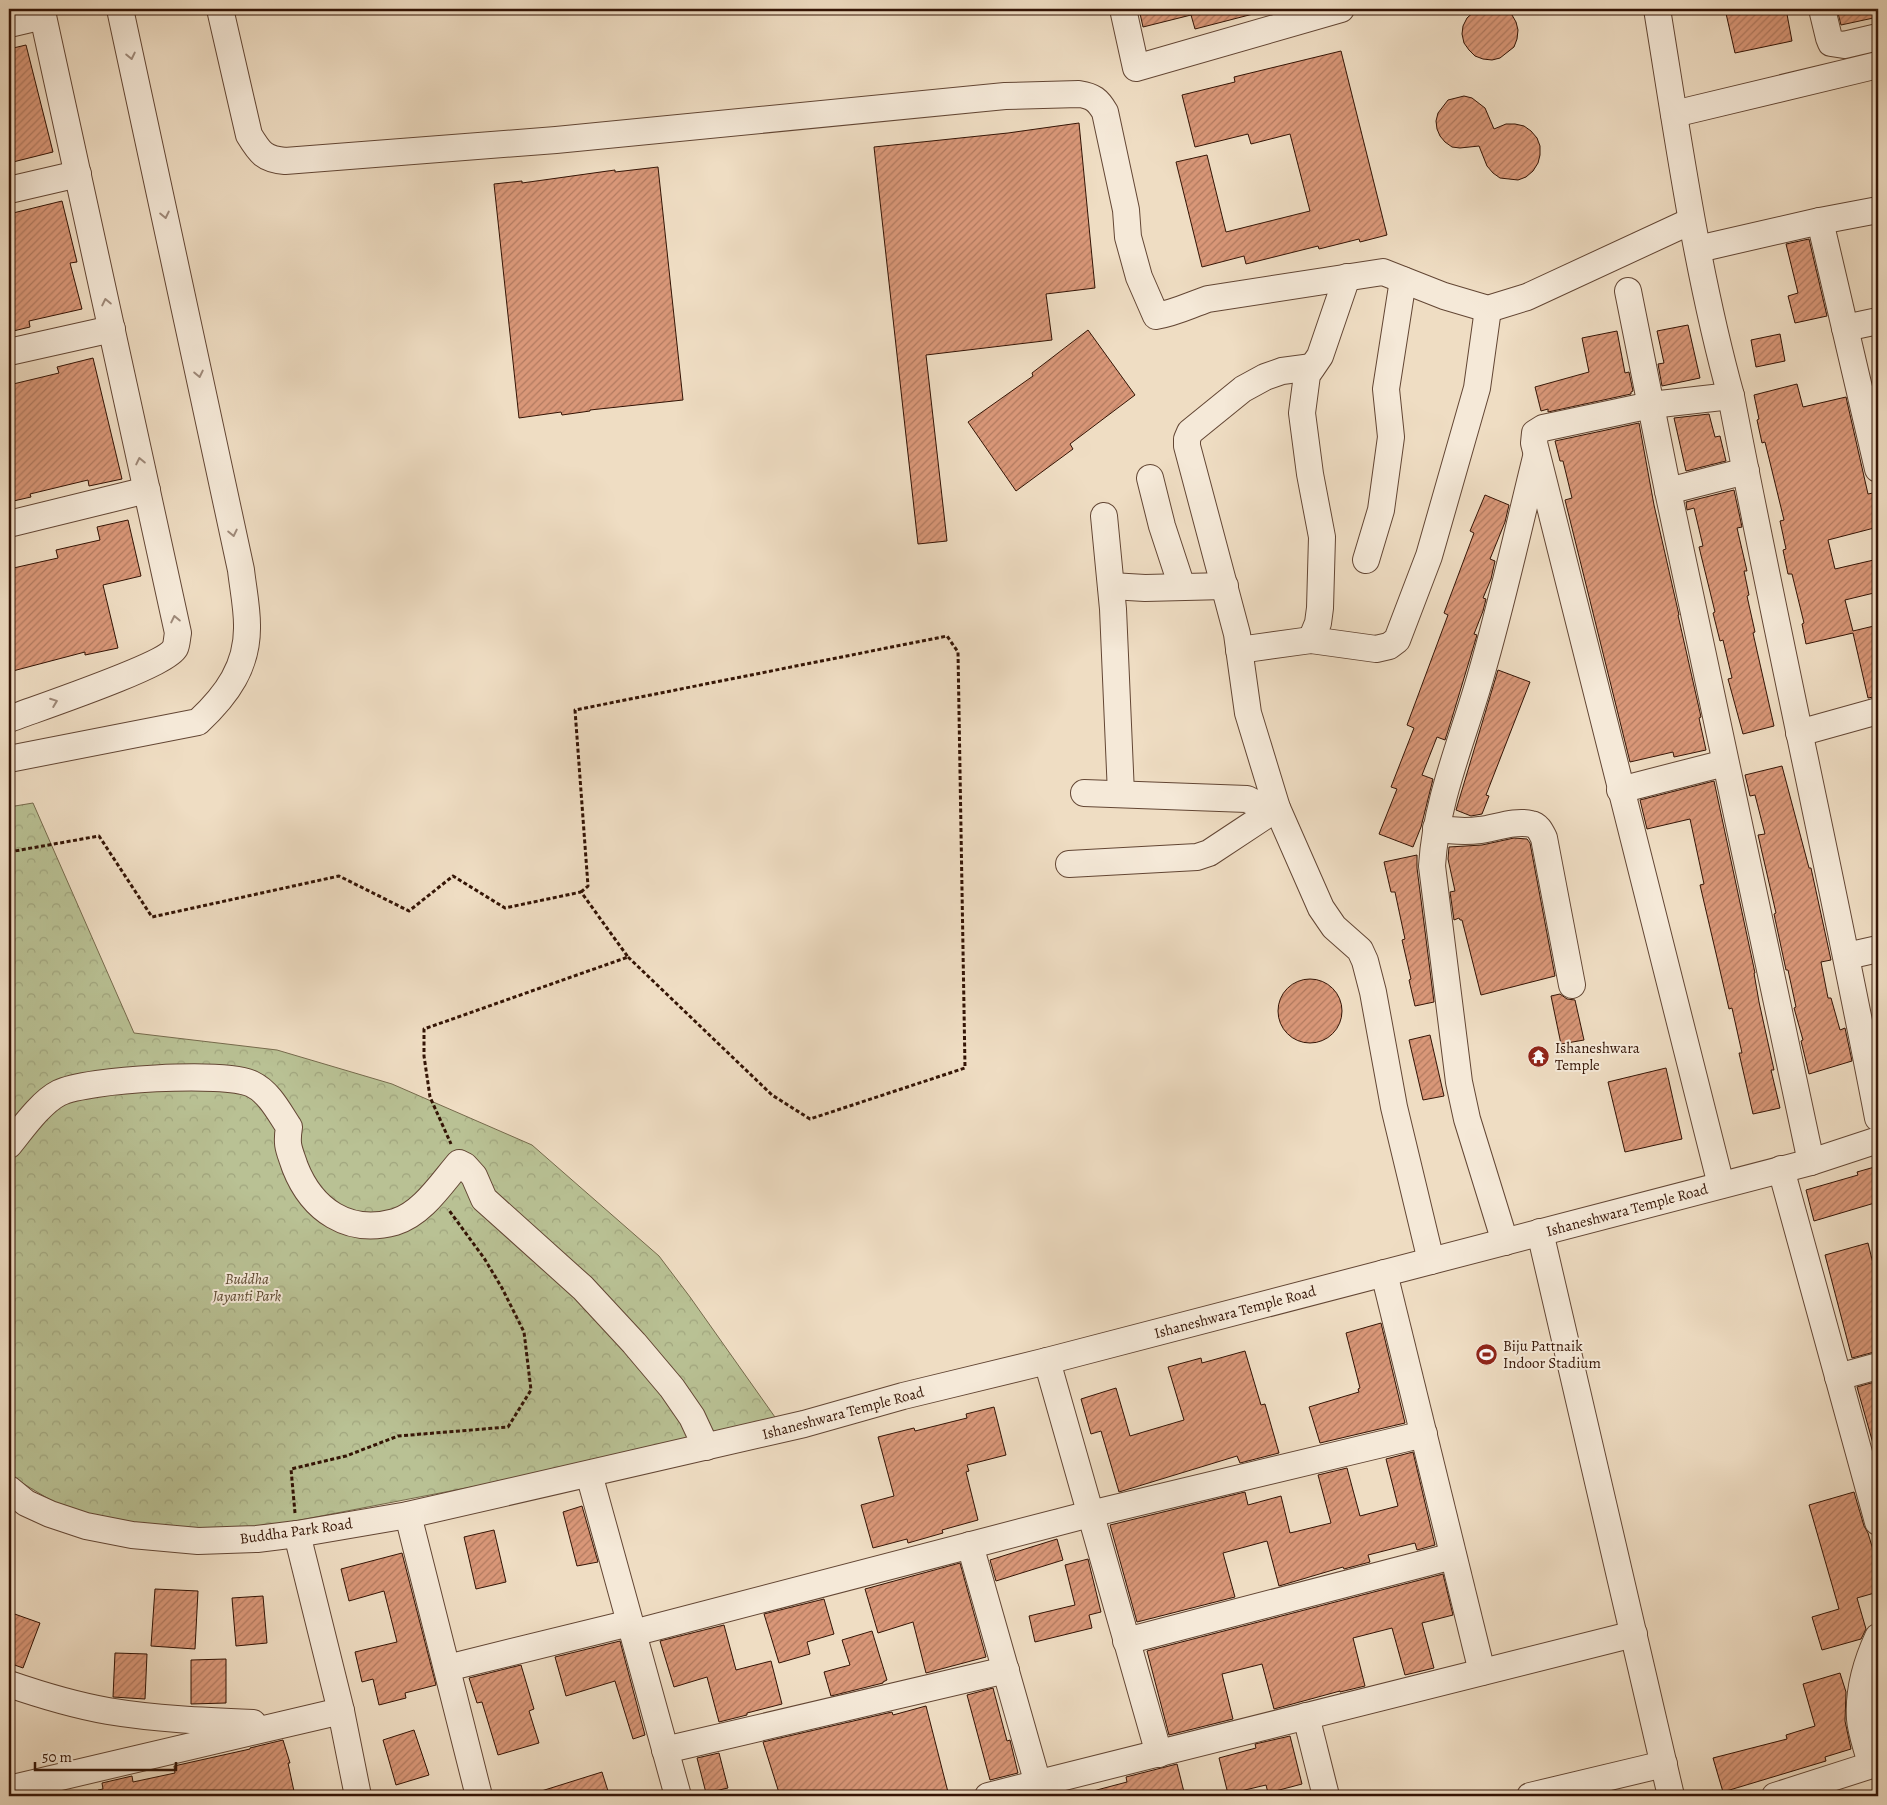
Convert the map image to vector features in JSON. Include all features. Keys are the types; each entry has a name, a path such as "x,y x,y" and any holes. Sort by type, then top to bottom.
{"street":[{"path":"9,759 198,722 218,704 235,679 244,649 248,625 241,570 120,9"},
{"path":"220,9 249,135 258,150 270,160 285,161 547,140 1006,96 1079,94 1091,96 1105,112 1126,210 1128,238 1139,277 1156,316 1180,311 1192,304 1208,299 1383,272 1444,296 1488,309 1527,297 1691,221"},
{"path":"1122,9 1136,68 1341,9"},
{"path":"1657,9 1691,221 1718,349 1732,396 1799,733 1847,956 1878,1118"},
{"path":"1822,9 1831,43 1844,45 1878,37"},
{"path":"9,24 43,11 178,633 175,648 164,658 141,670 9,719"},
{"path":"1674,114 1878,65"},
{"path":"9,190 78,174"},
{"path":"1698,249 1820,221 1878,210"},
{"path":"1820,221 1877,456"},
{"path":"1311,640 1318,623 1320,608 1322,537 1310,474 1302,413 1307,375 1320,356 1347,278"},
{"path":"1366,560 1381,510 1391,437 1386,389 1404,280"},
{"path":"1628,290 1725,763 1811,1162"},
{"path":"1239,650 1311,640 1376,649 1389,646 1397,640 1429,556 1477,388 1488,309"},
{"path":"1845,328 1878,321"},
{"path":"9,352 112,329"},
{"path":"1312,367 1282,371 1265,377 1243,389 1190,432 1187,446 1237,634 1248,713 1272,811 1321,908 1334,927 1360,950 1365,961 1373,992 1394,1107 1431,1261"},
{"path":"1721,1185 1534,444 1536,433 1543,428 1651,405 1732,396"},
{"path":"1505,1242 1467,1119 1459,1082 1432,866 1436,828 1450,776 1482,675 1537,454"},
{"path":"1668,491 1746,471"},
{"path":"1150,478 1162,526 1182,587"},
{"path":"9,524 147,490"},
{"path":"1104,516 1111,586 1121,794"},
{"path":"1111,586 1145,588 1224,586"},
{"path":"1799,733 1878,711"},
{"path":"1620,790 1725,763"},
{"path":"1084,793 1248,799 1272,811"},
{"path":"1070,864 1197,857 1209,853 1272,811"},
{"path":"1436,828 1457,832 1481,830 1517,823 1533,824 1539,829 1544,838 1572,986"},
{"path":"1847,956 1878,949"},
{"path":"9,1145 43,1105 59,1093 84,1086 133,1078 234,1079 252,1084 265,1093 290,1127 286,1144 301,1181 310,1196 327,1212 346,1222 372,1225 396,1222 414,1212 459,1163 465,1166 474,1176 484,1199 583,1288 634,1343 672,1388 692,1417 706,1447"},
{"name":"Ishaneshwara Temple Road","path":"589,1474 804,1424 903,1396 1047,1361 1781,1170 1878,1140"},
{"path":"1781,1170 1878,1522"},
{"path":"1540,1232 1671,1796"},
{"path":"1384,1273 1482,1672"},
{"path":"1047,1361 1158,1754"},
{"path":"1838,1377 1878,1366"},
{"path":"447,1668 632,1628 1090,1514 1424,1434"},
{"path":"589,1474 678,1796"},
{"name":"Buddha Park Road","path":"9,1489 26,1503 50,1514 86,1526 132,1535 198,1542 257,1539 297,1534 408,1514 589,1474"},
{"path":"408,1514 479,1796"},
{"path":"297,1534 341,1711 358,1796"},
{"path":"970,1545 1038,1784"},
{"path":"1126,1641 1454,1556"},
{"path":"988,1796 1634,1634"},
{"path":"1775,1796 1875,1764 1860,1721 1860,1693 1864,1673 1878,1636"},
{"path":"665,1750 1006,1670"},
{"path":"9,1684 51,1698 108,1711 181,1720 286,1725"},
{"path":"9,1789 341,1711"},
{"path":"1306,1716 1326,1796"},
{"path":"1530,1796 1664,1764"}],"path":[{"path":"9,852 99,836 152,917 339,876 408,910 454,876 505,908 581,892 588,886 575,710 947,636 958,652 964,1068 810,1119 772,1095 628,957 581,892"},
{"path":"459,1163 430,1097 424,1056 424,1029 628,957"},
{"path":"297,1534 291,1469 346,1456 398,1436 508,1427 531,1390 524,1332 502,1288 484,1258 435,1190"}],"green space":[{"name":"Buddha Jayanti Park","path":"33,803 134,1033 277,1050 392,1084 532,1145 659,1256 782,1427 233,1533 137,1526 62,1507 9,1475 9,807"}],"building":[{"path":"1139,9 1253,9 1253,14 1195,29 1191,15 1143,27"},
{"path":"1477,9 1505,9 1516,22 1518,30 1514,47 1500,58 1492,60 1475,56 1464,43 1463,26 1467,18"},
{"path":"1725,9 1786,9 1792,41 1735,53"},
{"path":"1837,9 1878,9 1878,17 1841,25"},
{"path":"26,45 53,152 9,163 9,49"},
{"path":"1341,51 1387,235 1360,242 1359,239 1319,249 1318,246 1246,264 1244,256 1202,267 1176,162 1207,155 1226,232 1310,211 1290,134 1251,144 1248,134 1195,147 1182,95 1235,82 1234,77"},
{"path":"1464,96 1472,98 1485,108 1494,129 1506,124 1515,124 1524,126 1537,138 1540,146 1538,163 1526,177 1518,180 1500,178 1487,166 1479,146 1452,147 1440,136 1436,121 1438,113 1448,100"},
{"path":"1079,123 1095,288 1046,294 1052,340 926,355 947,541 918,544 874,147 1008,133"},
{"path":"658,167 683,400 590,410 562,415 561,412 519,418 494,184 522,181 522,183 615,170 615,172"},
{"path":"62,201 77,262 70,263 82,309 29,321 30,327 9,332 9,214"},
{"path":"1809,239 1827,316 1795,323 1788,296 1798,293 1786,244"},
{"path":"1688,325 1700,378 1662,386 1658,364 1664,363 1657,331"},
{"path":"1088,330 1135,395 1070,444 1073,449 1016,491 968,422 1033,376 1032,373"},
{"path":"1617,331 1625,373 1629,372 1633,391 1631,394 1548,412 1548,409 1541,411 1535,387 1589,372 1582,338"},
{"path":"1780,334 1785,361 1756,367 1751,340"},
{"path":"93,358 122,479 89,486 88,480 30,494 31,497 9,502 9,385 59,373 57,367"},
{"path":"1797,384 1803,407 1846,397 1868,494 1873,493 1878,515 1878,527 1828,540 1835,569 1878,559 1878,592 1845,600 1853,631 1878,625 1878,696 1868,698 1853,633 1806,644 1802,624 1804,623 1792,574 1788,574 1783,550 1786,549 1780,521 1784,520 1765,442 1762,443 1754,395"},
{"path":"1709,414 1715,437 1720,436 1726,461 1686,471 1674,418"},
{"path":"1639,423 1654,505 1701,717 1699,718 1706,750 1674,757 1673,752 1630,762 1565,500 1572,498 1563,461 1560,461 1555,441"},
{"path":"1734,490 1742,527 1737,528 1747,571 1744,571 1755,632 1753,633 1774,726 1743,734 1728,679 1732,678 1723,640 1720,641 1713,613 1715,612 1699,547 1703,546 1694,508 1687,510 1686,502"},
{"path":"1485,495 1509,505 1505,522 1490,559 1495,561 1491,579 1483,598 1486,599 1483,611 1474,634 1477,635 1445,740 1437,737 1422,775 1433,779 1421,827 1413,847 1379,834 1397,789 1391,787 1414,728 1407,725 1448,615 1444,613 1474,533 1470,531"},
{"path":"128,520 141,576 103,585 118,648 85,655 85,652 9,672 9,569 58,558 56,550 100,540 97,527"},
{"path":"1498,670 1530,682 1486,795 1489,796 1482,814 1471,816 1456,810"},
{"path":"1782,766 1809,868 1811,868 1831,960 1821,962 1828,998 1831,998 1840,1030 1845,1028 1852,1061 1809,1074 1758,835 1765,834 1755,795 1750,796 1745,775"},
{"path":"1714,781 1755,973 1759,1002 1774,1070 1771,1070 1780,1108 1753,1114 1739,1053 1742,1053 1732,1008 1729,1009 1700,885 1704,884 1690,819 1647,829 1640,800"},
{"path":"1514,838 1527,839 1530,843 1555,976 1481,995 1462,920 1459,918 1454,920 1450,892 1455,891 1448,859 1449,847 1482,845"},
{"path":"1417,855 1434,1002 1415,1006 1402,940 1405,939 1395,892 1391,892 1384,862"},
{"path":"1310,979 1328,985 1336,993 1342,1011 1336,1029 1328,1037 1310,1043 1292,1037 1284,1029 1278,1011 1284,993 1292,985"},
{"path":"1560,994 1567,999 1575,1000 1584,1040 1561,1044 1551,996"},
{"path":"1430,1035 1444,1096 1423,1100 1409,1040"},
{"path":"1666,1068 1682,1139 1625,1152 1608,1082"},
{"path":"1878,1166 1878,1202 1814,1221 1806,1190 1858,1175 1857,1172"},
{"path":"1868,1243 1878,1284 1878,1351 1852,1358 1825,1255"},
{"path":"1381,1323 1405,1423 1320,1443 1309,1407 1359,1392 1358,1389 1360,1388 1346,1333"},
{"path":"1245,1351 1261,1405 1265,1404 1279,1453 1240,1463 1237,1456 1119,1492 1101,1431 1091,1434 1081,1399 1116,1388 1130,1436 1184,1420 1168,1367 1201,1358 1202,1363"},
{"path":"1878,1381 1878,1446 1874,1447 1857,1387"},
{"path":"994,1407 1006,1455 967,1465 969,1471 966,1472 978,1520 942,1530 943,1533 908,1543 907,1539 873,1548 861,1505 894,1496 878,1437 914,1428 915,1431 967,1418 966,1414"},
{"path":"1413,1452 1435,1545 1417,1550 1415,1543 1368,1555 1370,1562 1344,1569 1343,1567 1279,1586 1267,1541 1223,1553 1235,1597 1137,1622 1110,1525 1245,1492 1248,1505 1281,1496 1290,1533 1331,1523 1318,1475 1347,1468 1360,1516 1398,1506 1386,1459"},
{"path":"1854,1492 1876,1560 1878,1559 1878,1592 1857,1598 1866,1629 1861,1639 1822,1650 1812,1617 1839,1609 1809,1505"},
{"path":"582,1506 598,1562 577,1566 563,1512"},
{"path":"494,1530 506,1582 476,1589 464,1537"},
{"path":"1057,1539 1063,1560 996,1581 990,1560"},
{"path":"402,1553 436,1685 405,1693 406,1698 379,1705 373,1679 362,1682 355,1652 397,1642 384,1591 349,1601 341,1569"},
{"path":"1088,1559 1101,1612 1089,1615 1092,1628 1035,1642 1029,1616 1075,1605 1065,1565"},
{"path":"960,1563 986,1657 926,1673 913,1622 878,1633 865,1589"},
{"path":"1443,1574 1453,1615 1422,1623 1434,1668 1405,1675 1392,1628 1353,1638 1365,1686 1274,1709 1262,1664 1222,1674 1233,1719 1169,1735 1147,1651"},
{"path":"155,1589 198,1591 195,1649 151,1646"},
{"path":"263,1596 267,1643 236,1646 232,1598"},
{"path":"824,1599 834,1634 807,1642 810,1654 779,1663 764,1614"},
{"path":"9,1612 40,1623 23,1668 9,1663"},
{"path":"724,1625 736,1670 771,1661 782,1704 719,1722 707,1677 674,1687 660,1641"},
{"path":"872,1631 887,1680 883,1683 831,1696 824,1672 850,1665 842,1640"},
{"path":"620,1641 645,1735 633,1739 615,1681 566,1696 555,1657"},
{"path":"115,1653 147,1654 145,1699 113,1697"},
{"path":"226,1659 226,1703 191,1704 191,1660"},
{"path":"521,1665 534,1709 529,1711 539,1743 498,1755 482,1702 477,1703 469,1678"},
{"path":"1840,1673 1846,1692 1845,1721 1851,1749 1825,1757 1826,1761 1723,1792 1713,1758 1787,1739 1786,1735 1815,1726 1803,1684"},
{"path":"993,1688 1007,1741 1010,1740 1018,1773 990,1780 967,1695"},
{"path":"926,1706 949,1796 780,1796 763,1742 892,1712 893,1715"},
{"path":"414,1730 429,1775 396,1785 383,1740"},
{"path":"1290,1736 1302,1784 1268,1793 1266,1785 1228,1794 1219,1758 1256,1748 1255,1744"},
{"path":"283,1740 290,1763 288,1763 295,1796 99,1796 98,1790 103,1789 102,1783 132,1776 133,1782 175,1773 174,1766"},
{"path":"719,1753 728,1788 706,1793 697,1758"},
{"path":"1177,1764 1185,1796 1094,1796 1093,1791 1127,1782 1126,1777"},
{"path":"602,1772 608,1791 592,1796 535,1796 535,1793"}],"place":[{"name":"Ishaneshwara Temple","path":"1539,1057"},
{"name":"Biju Pattnaik Indoor Stadium","path":"1487,1355"}]}
